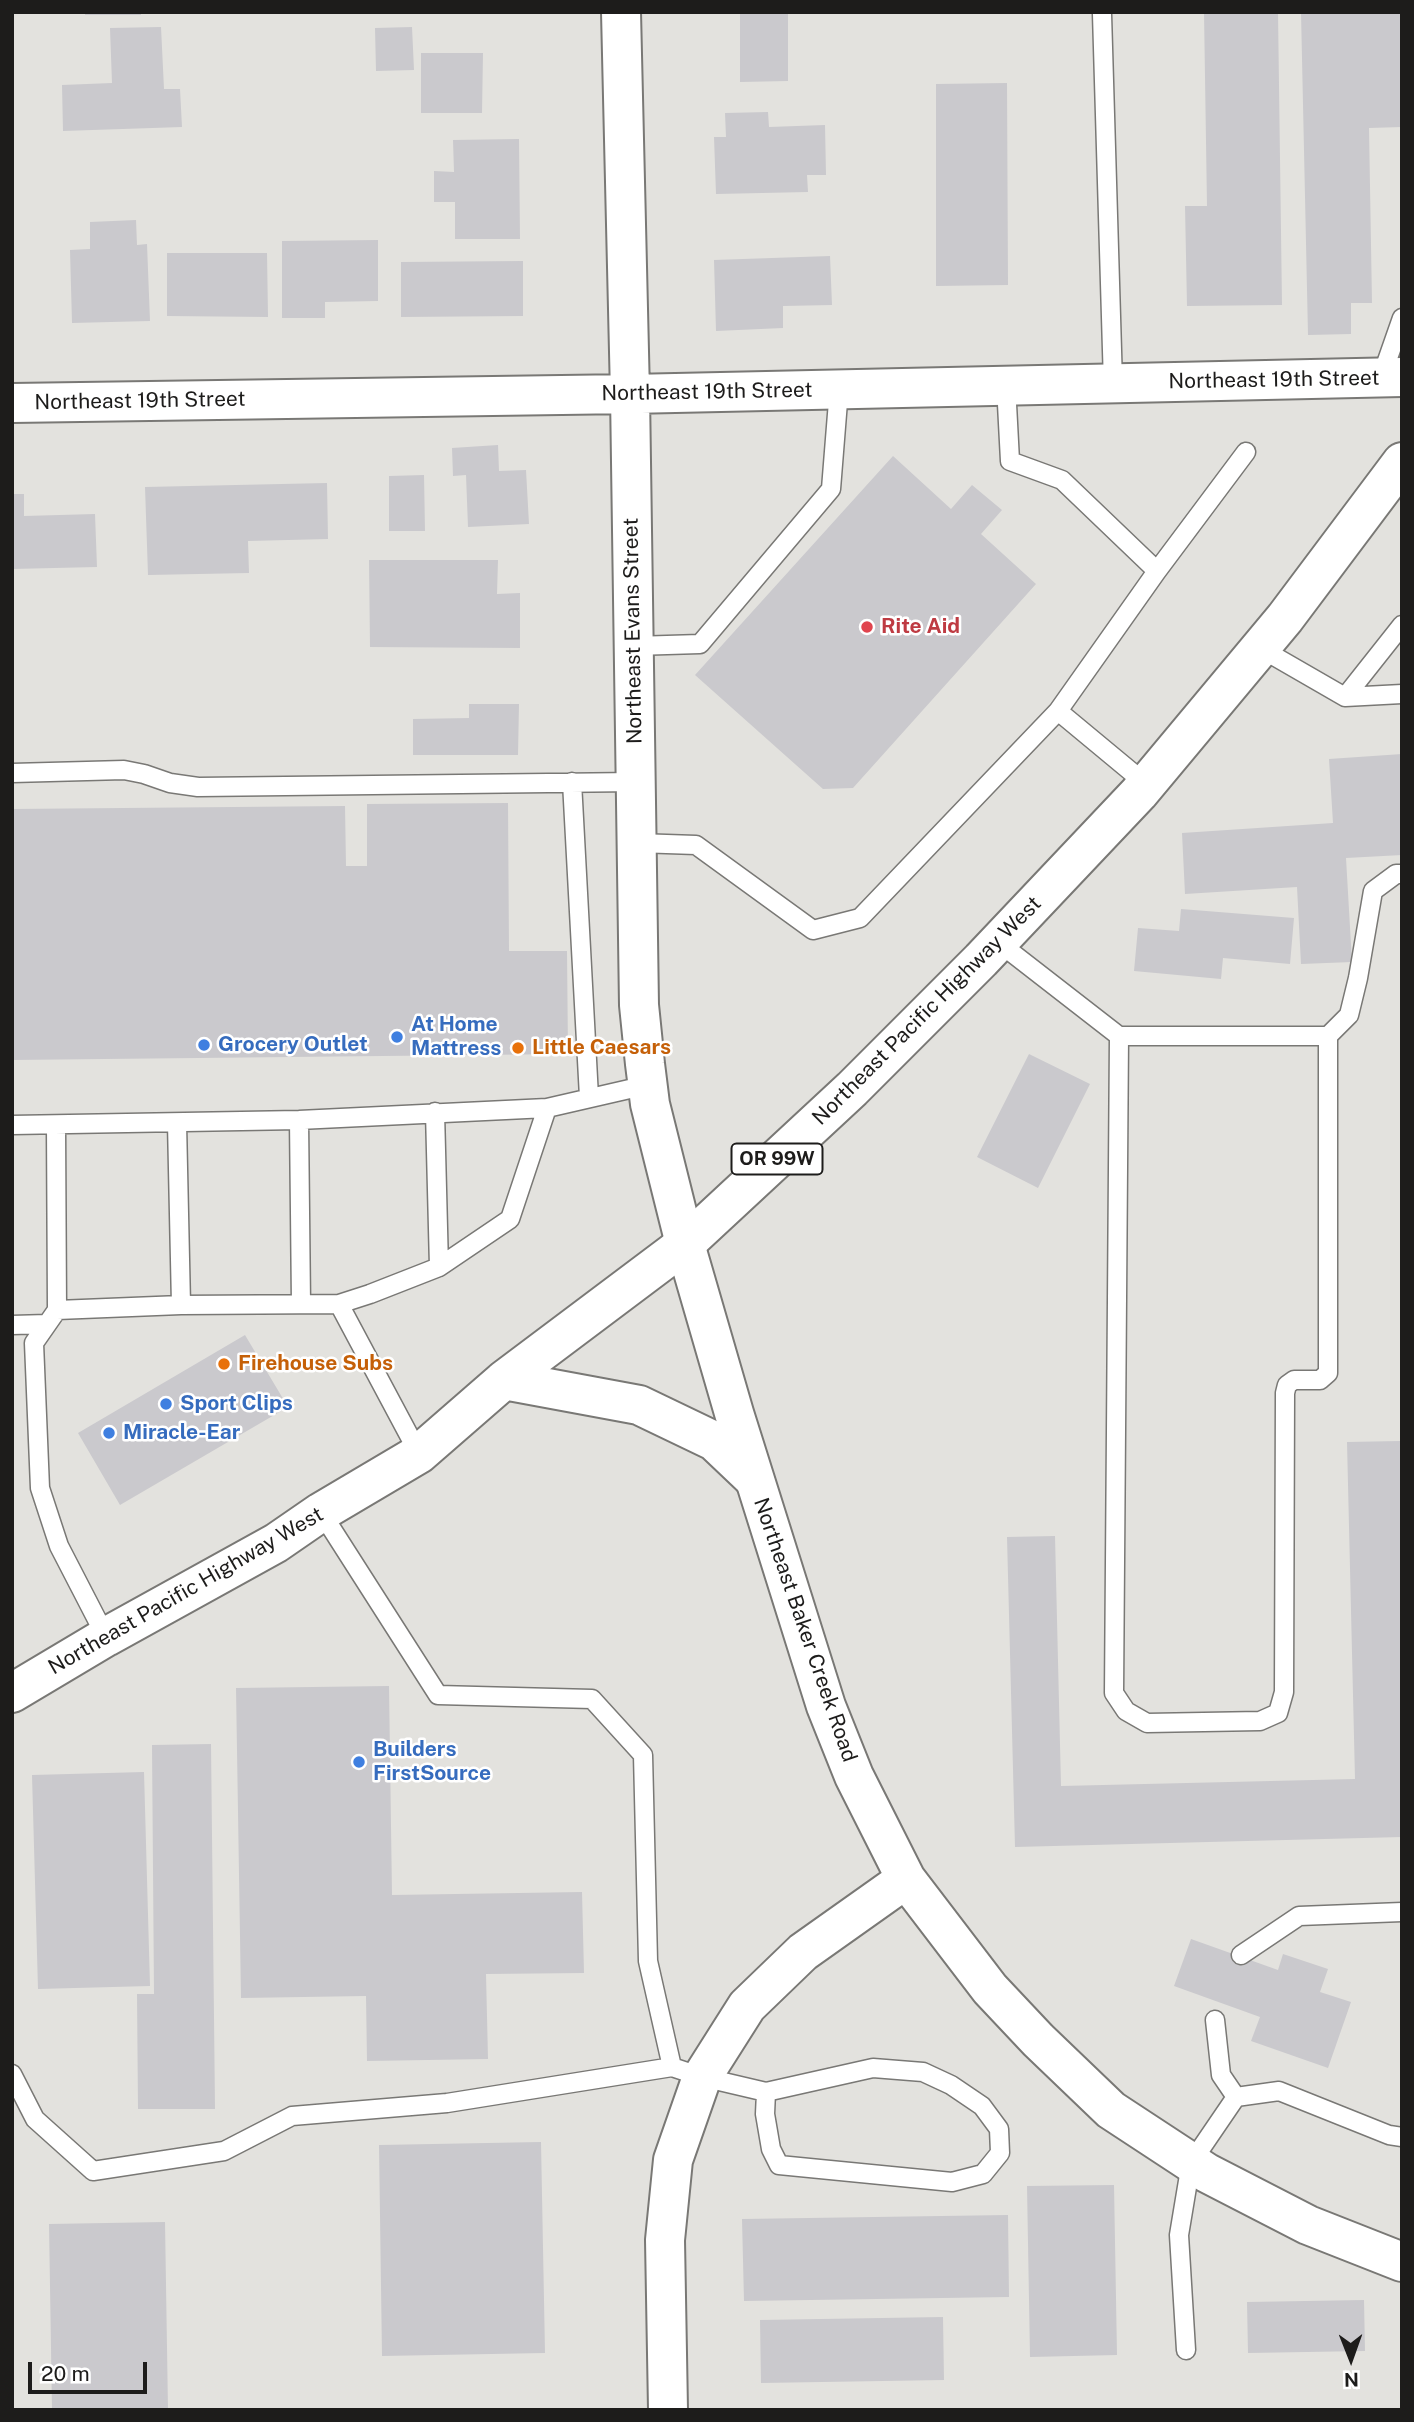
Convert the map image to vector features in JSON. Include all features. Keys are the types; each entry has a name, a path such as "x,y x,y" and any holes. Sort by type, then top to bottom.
{"main road":[{"name":"Northeast Evans Street","path":"621,12 639,1004 650,1104 685,1244"},
{"name":"Northeast 19th Street","path":"12,403 630,394 1392,377"},
{"name":"Northeast Pacific Highway West","path":"12,1693 106,1637 276,1543 321,1512 419,1454 503,1380 685,1244 852,1089 998,942 1146,784 1285,618 1402,462"},
{"name":"Northeast Baker Creek Road","path":"685,1244 754,1479 826,1706 854,1776 906,1879 990,1989 1038,2040 1111,2110 1207,2173 1308,2225 1402,2262"},
{"path":"503,1380 639,1405 714,1441 754,1479"},
{"path":"668,2410 665,2240 673,2160 687,2072 747,2006 803,1952 906,1879"}],"lane":[{"path":"1102,14 1113,384"},
{"path":"1392,377 1402,318"},
{"path":"1006,385 1010,461 1062,480 1157,571"},
{"path":"634,646 700,644 831,489 838,389"},
{"path":"637,843 696,845 813,930 860,918 1058,712 1157,571 1246,452"},
{"path":"1345,696 1402,625"},
{"path":"1260,648 1345,696 1402,694"},
{"path":"1058,712 1146,784"},
{"path":"12,773 124,770 170,783 198,787 636,782"},
{"path":"572,782 589,1097"},
{"path":"998,942 1119,1036 1328,1036 1349,1015 1373,891 1396,874 1402,874"},
{"path":"1119,1036 1114,1693 1126,1710 1147,1723 1260,1721 1278,1713 1284,1692 1285,1393 1287,1385 1294,1380 1320,1380 1328,1373 1328,1036"},
{"path":"12,1125 299,1120 547,1108 647,1085"},
{"path":"12,1325 52,1317 181,1305 339,1304 439,1267 510,1219 547,1108"},
{"path":"435,1112 439,1267"},
{"path":"299,1120 301,1304"},
{"path":"177,1123 181,1305"},
{"path":"56,1126 52,1317 34,1343 40,1488 59,1546 106,1637"},
{"path":"339,1304 419,1454"},
{"path":"321,1512 438,1695 592,1699 643,1755 649,1961 687,2072"},
{"path":"1241,1955 1299,1916 1402,1912"},
{"path":"1216,2020 1221,2075 1236,2097"},
{"path":"12,2074 36,2119 93,2171 224,2151 292,2116 447,2103 687,2072 766,2092 873,2068 923,2072 951,2085 982,2106 999,2129 1000,2153 983,2174 953,2182 779,2165 771,2149 765,2114 766,2092"},
{"path":"1186,2350 1179,2235 1191,2163 1236,2097 1279,2091 1389,2135 1402,2137"}],"building":[{"path":"85,12 141,12 141,15 85,15"},
{"path":"740,12 788,12 788,81 740,82"},
{"path":"1204,12 1278,12 1282,305 1187,306 1185,206 1207,206"},
{"path":"1301,12 1402,12 1402,127 1369,128 1372,303 1351,303 1351,334 1308,335"},
{"path":"161,27 164,89 180,89 182,127 63,131 62,85 112,83 110,28"},
{"path":"412,27 414,70 376,71 375,28"},
{"path":"421,53 483,53 482,113 421,113"},
{"path":"1007,83 1008,285 936,286 936,84"},
{"path":"768,112 769,127 825,125 826,175 807,175 808,192 716,194 714,137 726,137 725,113"},
{"path":"519,139 520,239 455,239 455,202 434,202 434,171 454,172 453,140"},
{"path":"136,220 137,245 147,244 150,321 72,323 70,250 90,249 90,222"},
{"path":"378,240 378,301 325,302 325,318 282,318 282,241"},
{"path":"167,253 267,253 268,317 167,316"},
{"path":"830,256 832,305 783,306 783,328 716,331 714,260"},
{"path":"523,261 523,316 401,317 401,262"},
{"path":"498,445 499,471 526,470 529,524 468,527 466,475 453,476 452,448"},
{"path":"893,456 951,509 972,485 1002,510 981,534 1036,584 853,788 823,789 695,675"},
{"path":"424,475 425,531 389,531 389,476"},
{"path":"327,483 328,539 248,541 249,573 148,575 145,487"},
{"path":"12,494 24,494 24,516 95,514 97,567 12,569"},
{"path":"369,560 498,560 497,594 520,593 520,648 370,647"},
{"path":"469,704 519,704 518,755 413,755 413,719 469,718"},
{"path":"1402,754 1402,855 1346,858 1352,962 1301,964 1297,887 1185,894 1182,833 1333,823 1329,759"},
{"path":"508,803 509,951 567,951 568,1054 12,1060 12,809 345,806 346,866 367,866 367,804"},
{"path":"1181,909 1294,918 1290,964 1223,958 1221,979 1134,971 1138,928 1179,931"},
{"path":"1029,1054 1090,1084 1038,1188 977,1157"},
{"path":"245,1335 288,1407 120,1505 78,1433"},
{"path":"1400,1441 1402,1837 1015,1847 1007,1537 1055,1536 1061,1786 1355,1779 1347,1442"},
{"path":"389,1686 392,1895 582,1892 584,1973 486,1974 488,2059 367,2061 366,1996 241,1998 236,1688"},
{"path":"211,1744 215,2109 138,2109 137,1994 154,1994 152,1745"},
{"path":"144,1772 150,1986 38,1989 32,1775"},
{"path":"1191,1939 1278,1970 1283,1954 1328,1969 1320,1992 1351,2002 1328,2068 1251,2041 1260,2017 1174,1986"},
{"path":"541,2142 545,2353 382,2356 379,2145"},
{"path":"1114,2185 1117,2355 1030,2357 1027,2186"},
{"path":"1008,2215 1009,2297 744,2301 742,2219"},
{"path":"165,2222 168,2410 52,2410 49,2224"},
{"path":"1364,2300 1365,2351 1248,2353 1247,2302"},
{"path":"943,2317 944,2380 761,2383 760,2320"}],"place":[{"name":"Rite Aid","path":"867,627"},
{"name":"At Home Mattress","path":"397,1037"},
{"name":"Grocery Outlet","path":"204,1045"},
{"name":"Little Caesars","path":"518,1048"},
{"name":"Firehouse Subs","path":"224,1364"},
{"name":"Sport Clips","path":"166,1404"},
{"name":"Miracle-Ear","path":"109,1433"},
{"name":"Builders FirstSource","path":"359,1762"}]}
